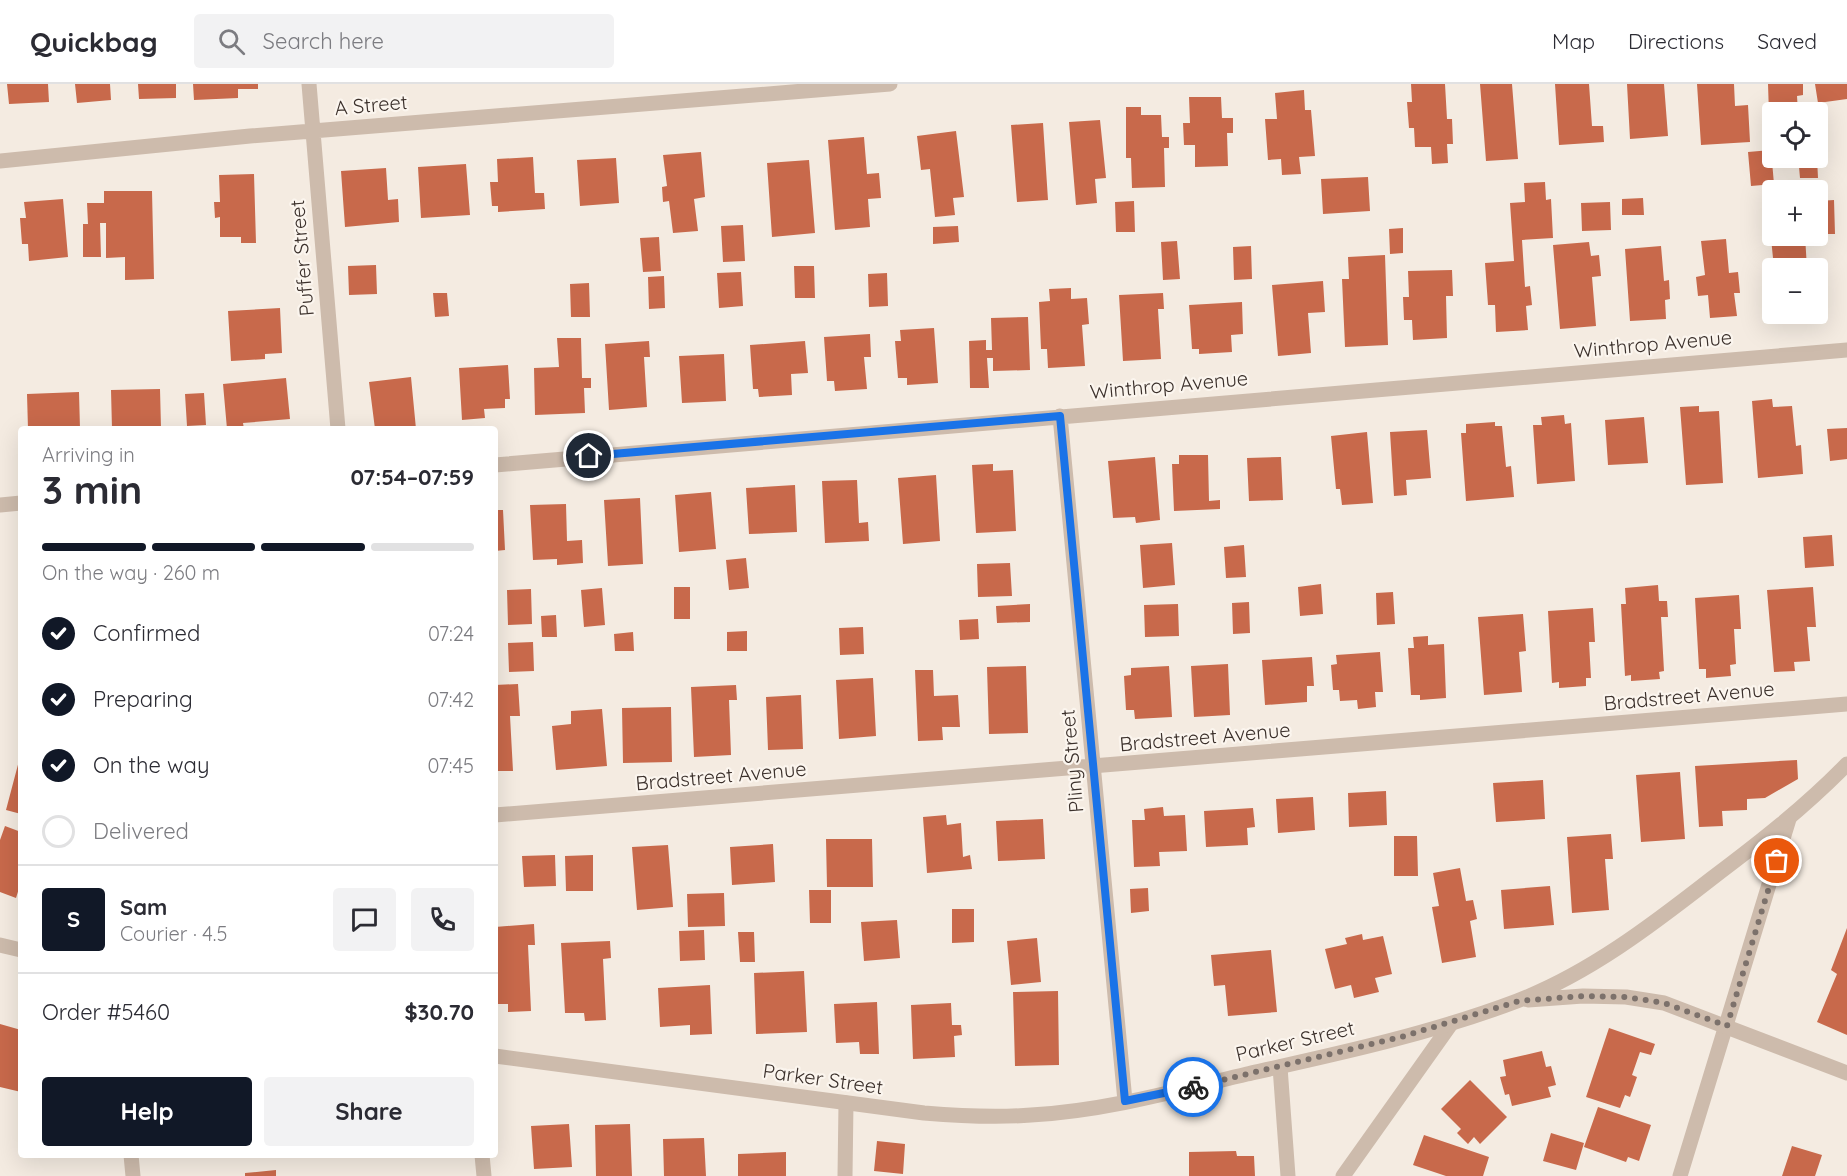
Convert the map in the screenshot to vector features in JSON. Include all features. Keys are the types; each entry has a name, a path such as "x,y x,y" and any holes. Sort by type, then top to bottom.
{"street":[{"name":"Puffer Street","path":"309,84 338,426"},
{"name":"A Street","path":"0,161 313,131 890,84"},
{"name":"Winthrop Avenue","path":"498,465 1847,350"},
{"name":"Pliny Street","path":"1060,416 1125,1101"},
{"path":"0,505 18,503"},
{"name":"Bradstreet Avenue","path":"498,815 1847,704"},
{"name":"Parker Street","path":"498,1056 846,1103 977,1117 1043,1114 1125,1101 1280,1067 1451,1024 1519,1001 1572,975 1627,941 1789,819 1847,764"},
{"path":"1680,1176 1789,819"},
{"path":"0,945 18,949"},
{"path":"1519,1001 1583,996 1626,997 1664,1003 1847,1073"},
{"path":"1343,1176 1451,1024"},
{"path":"1280,1067 1287,1176"},
{"path":"845,1176 846,1103"},
{"path":"131,1158 133,1176"},
{"path":"482,1158 484,1176"}],"building":[{"path":"7,84 48,84 49,102 9,104"},
{"path":"75,84 110,84 111,100 77,103"},
{"path":"138,84 176,84 176,98 139,99"},
{"path":"193,84 258,84 258,89 238,89 238,98 194,100"},
{"path":"1411,84 1445,84 1447,119 1452,119 1453,144 1447,144 1448,163 1432,164 1431,147 1415,147 1414,128 1409,128 1407,102 1412,102"},
{"path":"1480,84 1512,84 1518,159 1486,161"},
{"path":"1555,84 1589,84 1592,126 1603,126 1604,142 1559,145"},
{"path":"1627,84 1664,84 1668,136 1630,139"},
{"path":"1697,84 1734,84 1735,106 1748,105 1750,142 1701,145"},
{"path":"1768,84 1803,84 1803,95 1797,96 1797,102 1769,102"},
{"path":"1815,84 1847,84 1847,99 1818,102"},
{"path":"1304,90 1305,110 1311,110 1315,156 1299,157 1301,174 1282,175 1281,159 1268,160 1265,119 1277,119 1275,93"},
{"path":"1189,97 1221,97 1222,118 1233,118 1233,133 1227,133 1228,166 1195,167 1195,145 1184,145 1183,123 1190,123"},
{"path":"1126,107 1141,107 1141,115 1161,115 1162,137 1169,137 1169,148 1164,148 1165,187 1132,188 1131,158 1126,158"},
{"path":"1100,120 1106,178 1095,179 1097,203 1076,205 1069,122"},
{"path":"1043,123 1048,200 1017,202 1011,125"},
{"path":"956,131 964,197 953,198 955,215 935,217 930,169 921,170 917,136"},
{"path":"864,137 867,174 879,173 881,198 868,199 870,227 835,230 828,140"},
{"path":"1762,151 1762,168 1773,168 1774,180 1762,180 1762,185 1751,186 1748,152"},
{"path":"701,152 705,197 694,199 698,231 673,233 669,201 663,202 662,187 667,186 663,155"},
{"path":"533,157 535,193 544,193 545,209 498,212 498,206 492,206 490,182 498,182 497,159"},
{"path":"616,158 619,203 580,206 577,160"},
{"path":"809,160 815,233 772,237 767,163"},
{"path":"466,164 470,215 421,218 418,167"},
{"path":"386,168 388,200 398,199 399,222 345,227 341,171"},
{"path":"1799,168 1818,168 1818,178 1800,178"},
{"path":"254,174 256,243 241,243 241,237 220,237 220,217 215,218 214,202 220,202 219,175"},
{"path":"1368,177 1370,211 1323,214 1321,179"},
{"path":"1545,182 1546,200 1551,199 1553,238 1522,240 1525,287 1530,286 1532,305 1526,306 1528,330 1496,332 1495,305 1488,305 1485,263 1514,261 1510,203 1525,202 1524,183"},
{"path":"104,191 152,191 154,279 125,280 125,257 106,258 106,223 100,223 101,257 83,257 83,224 88,224 87,203 104,203"},
{"path":"1643,198 1644,215 1622,215 1622,199"},
{"path":"63,199 68,257 29,261 28,244 22,244 20,218 26,218 24,202"},
{"path":"1828,200 1834,200 1835,234 1828,234"},
{"path":"1134,201 1135,232 1116,232 1115,202"},
{"path":"1610,202 1611,230 1582,231 1581,203"},
{"path":"743,225 745,261 723,262 721,226"},
{"path":"958,226 959,242 933,244 933,227"},
{"path":"1403,228 1403,253 1390,254 1389,229"},
{"path":"659,237 661,271 643,272 640,238"},
{"path":"1726,239 1729,273 1738,272 1740,293 1734,293 1737,316 1710,318 1708,295 1698,296 1696,277 1705,275 1701,241"},
{"path":"1177,241 1180,279 1163,280 1161,242"},
{"path":"1589,242 1591,256 1599,255 1601,276 1592,277 1596,326 1560,329 1553,245"},
{"path":"1251,246 1252,279 1234,280 1233,247"},
{"path":"1661,246 1664,281 1669,280 1670,299 1665,300 1666,319 1630,321 1625,249"},
{"path":"1772,246 1806,246 1806,258 1773,258"},
{"path":"1385,255 1388,345 1345,347 1342,279 1349,279 1348,257"},
{"path":"376,265 377,294 349,295 348,266"},
{"path":"794,266 814,266 815,298 795,298"},
{"path":"1452,270 1453,296 1446,296 1447,338 1413,340 1412,320 1404,320 1403,297 1409,297 1408,271"},
{"path":"741,272 743,306 719,308 717,273"},
{"path":"887,273 888,306 869,307 868,274"},
{"path":"664,276 665,308 649,309 648,277"},
{"path":"1323,281 1325,312 1308,313 1311,353 1278,356 1272,285"},
{"path":"589,283 590,317 571,317 570,284"},
{"path":"1071,288 1071,299 1087,298 1089,324 1082,325 1085,366 1048,368 1047,349 1041,349 1039,302 1050,301 1049,289"},
{"path":"433,293 447,293 449,316 435,317"},
{"path":"1163,293 1164,309 1158,309 1161,359 1123,361 1119,295"},
{"path":"1242,302 1243,334 1231,335 1232,352 1199,354 1199,349 1192,349 1189,305"},
{"path":"280,308 282,353 265,354 265,359 231,361 228,311"},
{"path":"1028,317 1030,370 993,371 993,358 987,358 989,388 970,388 969,341 986,340 986,350 992,350 991,318"},
{"path":"934,328 938,383 907,385 907,378 898,378 895,341 901,341 900,330"},
{"path":"870,334 871,357 864,357 867,389 835,391 834,381 827,381 824,337"},
{"path":"557,338 581,338 582,378 591,378 591,388 584,388 585,413 535,415 534,368 559,367"},
{"path":"649,341 650,357 644,357 647,407 609,410 605,344"},
{"path":"805,341 808,373 791,374 792,395 759,397 758,389 753,389 750,345"},
{"path":"724,354 726,401 682,403 679,356"},
{"path":"508,365 510,399 505,399 505,408 484,409 485,418 462,420 459,368"},
{"path":"411,377 416,426 375,426 369,382"},
{"path":"286,378 290,419 243,423 244,426 227,426 223,384"},
{"path":"160,389 161,426 112,426 111,390"},
{"path":"79,392 80,426 28,426 27,394"},
{"path":"204,393 206,425 187,426 185,394"},
{"path":"1772,399 1773,407 1792,406 1796,446 1801,445 1803,474 1758,478 1752,401"},
{"path":"1699,406 1699,412 1719,411 1723,483 1686,485 1680,407"},
{"path":"1564,415 1565,424 1571,423 1575,481 1537,484 1533,425 1542,425 1541,417"},
{"path":"1644,417 1648,463 1608,465 1605,420"},
{"path":"1495,422 1495,426 1502,426 1506,467 1511,466 1514,497 1466,501 1461,433 1466,433 1466,424"},
{"path":"1847,428 1847,459 1830,461 1827,429"},
{"path":"1427,430 1431,478 1406,480 1407,495 1394,496 1390,432"},
{"path":"1367,432 1373,503 1342,505 1340,489 1336,489 1331,436"},
{"path":"1179,455 1208,455 1209,501 1220,500 1220,509 1174,511 1172,464 1179,464"},
{"path":"1155,457 1160,520 1136,523 1135,517 1113,518 1108,461"},
{"path":"1281,457 1283,500 1249,501 1247,458"},
{"path":"993,464 993,471 1013,470 1016,531 976,533 972,465"},
{"path":"936,475 940,541 903,544 898,478"},
{"path":"857,480 859,523 868,522 869,541 825,543 822,481"},
{"path":"795,485 797,532 749,534 746,488"},
{"path":"711,492 716,549 679,552 675,495"},
{"path":"640,498 643,564 608,566 604,500"},
{"path":"566,504 567,541 582,540 583,563 557,565 557,559 533,560 530,505"},
{"path":"498,510 503,510 505,550 498,551"},
{"path":"1832,535 1834,566 1805,568 1803,537"},
{"path":"1172,543 1175,585 1143,588 1140,545"},
{"path":"1244,545 1246,577 1226,578 1224,547"},
{"path":"746,558 749,588 729,590 726,560"},
{"path":"1010,563 1012,596 978,597 977,564"},
{"path":"1321,584 1323,614 1300,616 1298,587"},
{"path":"1658,585 1659,601 1667,601 1668,617 1661,617 1664,671 1659,672 1660,679 1631,681 1631,675 1625,676 1621,604 1626,604 1625,588"},
{"path":"674,587 690,587 690,619 674,619"},
{"path":"1813,587 1816,627 1807,627 1810,661 1794,662 1795,671 1774,672 1767,590"},
{"path":"602,588 605,625 584,627 581,590"},
{"path":"531,589 532,624 508,625 507,590"},
{"path":"1393,592 1395,624 1377,625 1376,593"},
{"path":"1739,595 1741,629 1734,629 1736,664 1730,665 1731,676 1706,678 1706,669 1699,669 1695,598"},
{"path":"1249,602 1250,633 1233,634 1232,603"},
{"path":"1030,604 1030,622 997,623 996,606"},
{"path":"1178,604 1179,636 1145,637 1144,605"},
{"path":"1593,608 1595,642 1589,642 1591,678 1586,678 1586,686 1559,688 1559,682 1552,683 1548,611"},
{"path":"1523,614 1526,651 1519,652 1522,692 1484,695 1478,617"},
{"path":"556,615 557,637 542,637 541,616"},
{"path":"978,619 979,639 960,640 959,620"},
{"path":"863,627 864,654 840,655 839,628"},
{"path":"747,631 747,651 727,651 727,632"},
{"path":"633,632 634,651 615,651 614,634"},
{"path":"1428,636 1428,645 1444,644 1446,698 1420,700 1420,695 1411,695 1408,648 1414,648 1413,637"},
{"path":"533,642 534,671 509,672 508,643"},
{"path":"1380,652 1383,692 1375,692 1376,707 1358,709 1357,700 1340,701 1339,690 1333,690 1331,665 1337,664 1336,655"},
{"path":"1312,657 1314,686 1307,686 1307,702 1265,705 1262,660"},
{"path":"1228,664 1230,715 1194,717 1191,666"},
{"path":"1026,666 1028,733 989,734 987,667"},
{"path":"1169,666 1172,717 1135,719 1134,710 1126,710 1124,676 1131,675 1131,668"},
{"path":"915,670 933,670 934,696 958,695 960,727 942,727 943,740 918,741"},
{"path":"873,678 876,736 839,739 836,680"},
{"path":"518,684 520,716 510,716 513,771 498,771 498,685"},
{"path":"736,685 737,700 729,700 731,755 694,757 691,687"},
{"path":"801,695 803,749 768,750 766,697"},
{"path":"671,707 672,762 623,763 622,708"},
{"path":"602,709 607,766 556,770 552,726 571,724 571,711"},
{"path":"1797,760 1798,779 1765,798 1747,799 1747,810 1722,811 1723,826 1699,827 1695,766"},
{"path":"18,765 18,813 6,810"},
{"path":"1680,772 1685,839 1641,842 1636,775"},
{"path":"1543,780 1545,819 1496,822 1493,783"},
{"path":"1386,791 1387,825 1349,827 1348,793"},
{"path":"1313,797 1315,830 1278,833 1276,799"},
{"path":"1163,807 1164,816 1185,815 1187,851 1159,852 1160,866 1134,867 1132,820 1145,820 1144,809"},
{"path":"1253,808 1255,827 1247,828 1248,845 1206,847 1204,811"},
{"path":"946,815 947,825 961,823 963,857 970,855 972,869 927,873 923,817"},
{"path":"1043,819 1045,859 998,861 996,821"},
{"path":"5,826 18,831 18,892 16,898 0,892 0,840"},
{"path":"1611,834 1613,859 1605,859 1609,910 1572,913 1567,837"},
{"path":"1394,836 1417,836 1418,876 1394,876"},
{"path":"826,839 872,839 873,887 827,887"},
{"path":"773,844 775,882 732,885 730,847"},
{"path":"668,845 673,907 637,910 632,847"},
{"path":"555,855 556,886 524,887 522,856"},
{"path":"593,855 593,891 566,891 565,856"},
{"path":"1460,868 1466,901 1473,900 1477,919 1470,921 1476,957 1442,963 1432,907 1439,906 1433,873"},
{"path":"1550,886 1554,925 1504,929 1501,890"},
{"path":"1148,888 1149,911 1131,913 1130,889"},
{"path":"809,890 831,890 831,923 810,923"},
{"path":"724,893 725,926 688,927 687,894"},
{"path":"952,909 974,909 974,942 952,943"},
{"path":"897,920 900,958 864,961 861,922"},
{"path":"534,924 535,945 528,945 531,1011 508,1012 508,1004 498,1004 498,927"},
{"path":"1847,928 1847,1035 1817,1022 1837,974 1831,970"},
{"path":"704,930 705,960 680,961 679,931"},
{"path":"738,932 754,932 755,962 740,962"},
{"path":"1362,934 1363,940 1383,936 1392,974 1375,978 1379,992 1354,998 1351,985 1335,989 1325,949 1347,944 1345,938"},
{"path":"1037,938 1041,982 1011,985 1007,941"},
{"path":"610,941 611,958 603,959 606,1020 585,1021 584,1013 565,1013 561,943"},
{"path":"1271,950 1277,1012 1228,1016 1225,985 1214,986 1211,955"},
{"path":"804,971 807,1032 756,1034 754,973"},
{"path":"710,985 712,1034 690,1035 690,1025 660,1027 658,988"},
{"path":"1058,991 1059,1065 1015,1066 1013,992"},
{"path":"877,1002 879,1054 860,1054 859,1042 836,1043 834,1004"},
{"path":"951,1003 952,1025 961,1025 962,1035 954,1036 955,1057 913,1059 911,1005"},
{"path":"0,1024 18,1029 18,1091 0,1087"},
{"path":"1609,1028 1655,1044 1651,1055 1640,1052 1632,1075 1637,1077 1630,1097 1625,1095 1620,1108 1586,1097"},
{"path":"1542,1051 1546,1067 1551,1066 1556,1085 1548,1087 1551,1097 1512,1106 1509,1094 1505,1095 1500,1077 1506,1076 1503,1060"},
{"path":"1470,1080 1507,1117 1480,1144 1474,1137 1468,1144 1457,1133 1461,1129 1441,1109"},
{"path":"1598,1107 1651,1125 1639,1161 1628,1157 1626,1162 1584,1147"},
{"path":"569,1124 572,1167 534,1169 531,1126"},
{"path":"630,1124 632,1176 596,1176 595,1125"},
{"path":"1551,1133 1584,1143 1576,1170 1543,1161"},
{"path":"1424,1135 1489,1157 1483,1176 1446,1176 1413,1165"},
{"path":"704,1138 706,1176 664,1176 663,1139"},
{"path":"877,1141 905,1144 903,1174 874,1171"},
{"path":"1792,1146 1822,1155 1815,1176 1782,1176"},
{"path":"1236,1151 1237,1156 1254,1156 1255,1176 1189,1176 1189,1152"},
{"path":"786,1152 786,1176 738,1176 738,1154"},
{"path":"276,1170 276,1176 245,1176 245,1173"}],"way so far":[{"path":"1193,1087 1451,1024 1519,1001 1583,996 1626,997 1664,1003 1727,1026 1777,861"}],"route":[{"path":"589,456 1060,416 1125,1101 1193,1087"}]}
